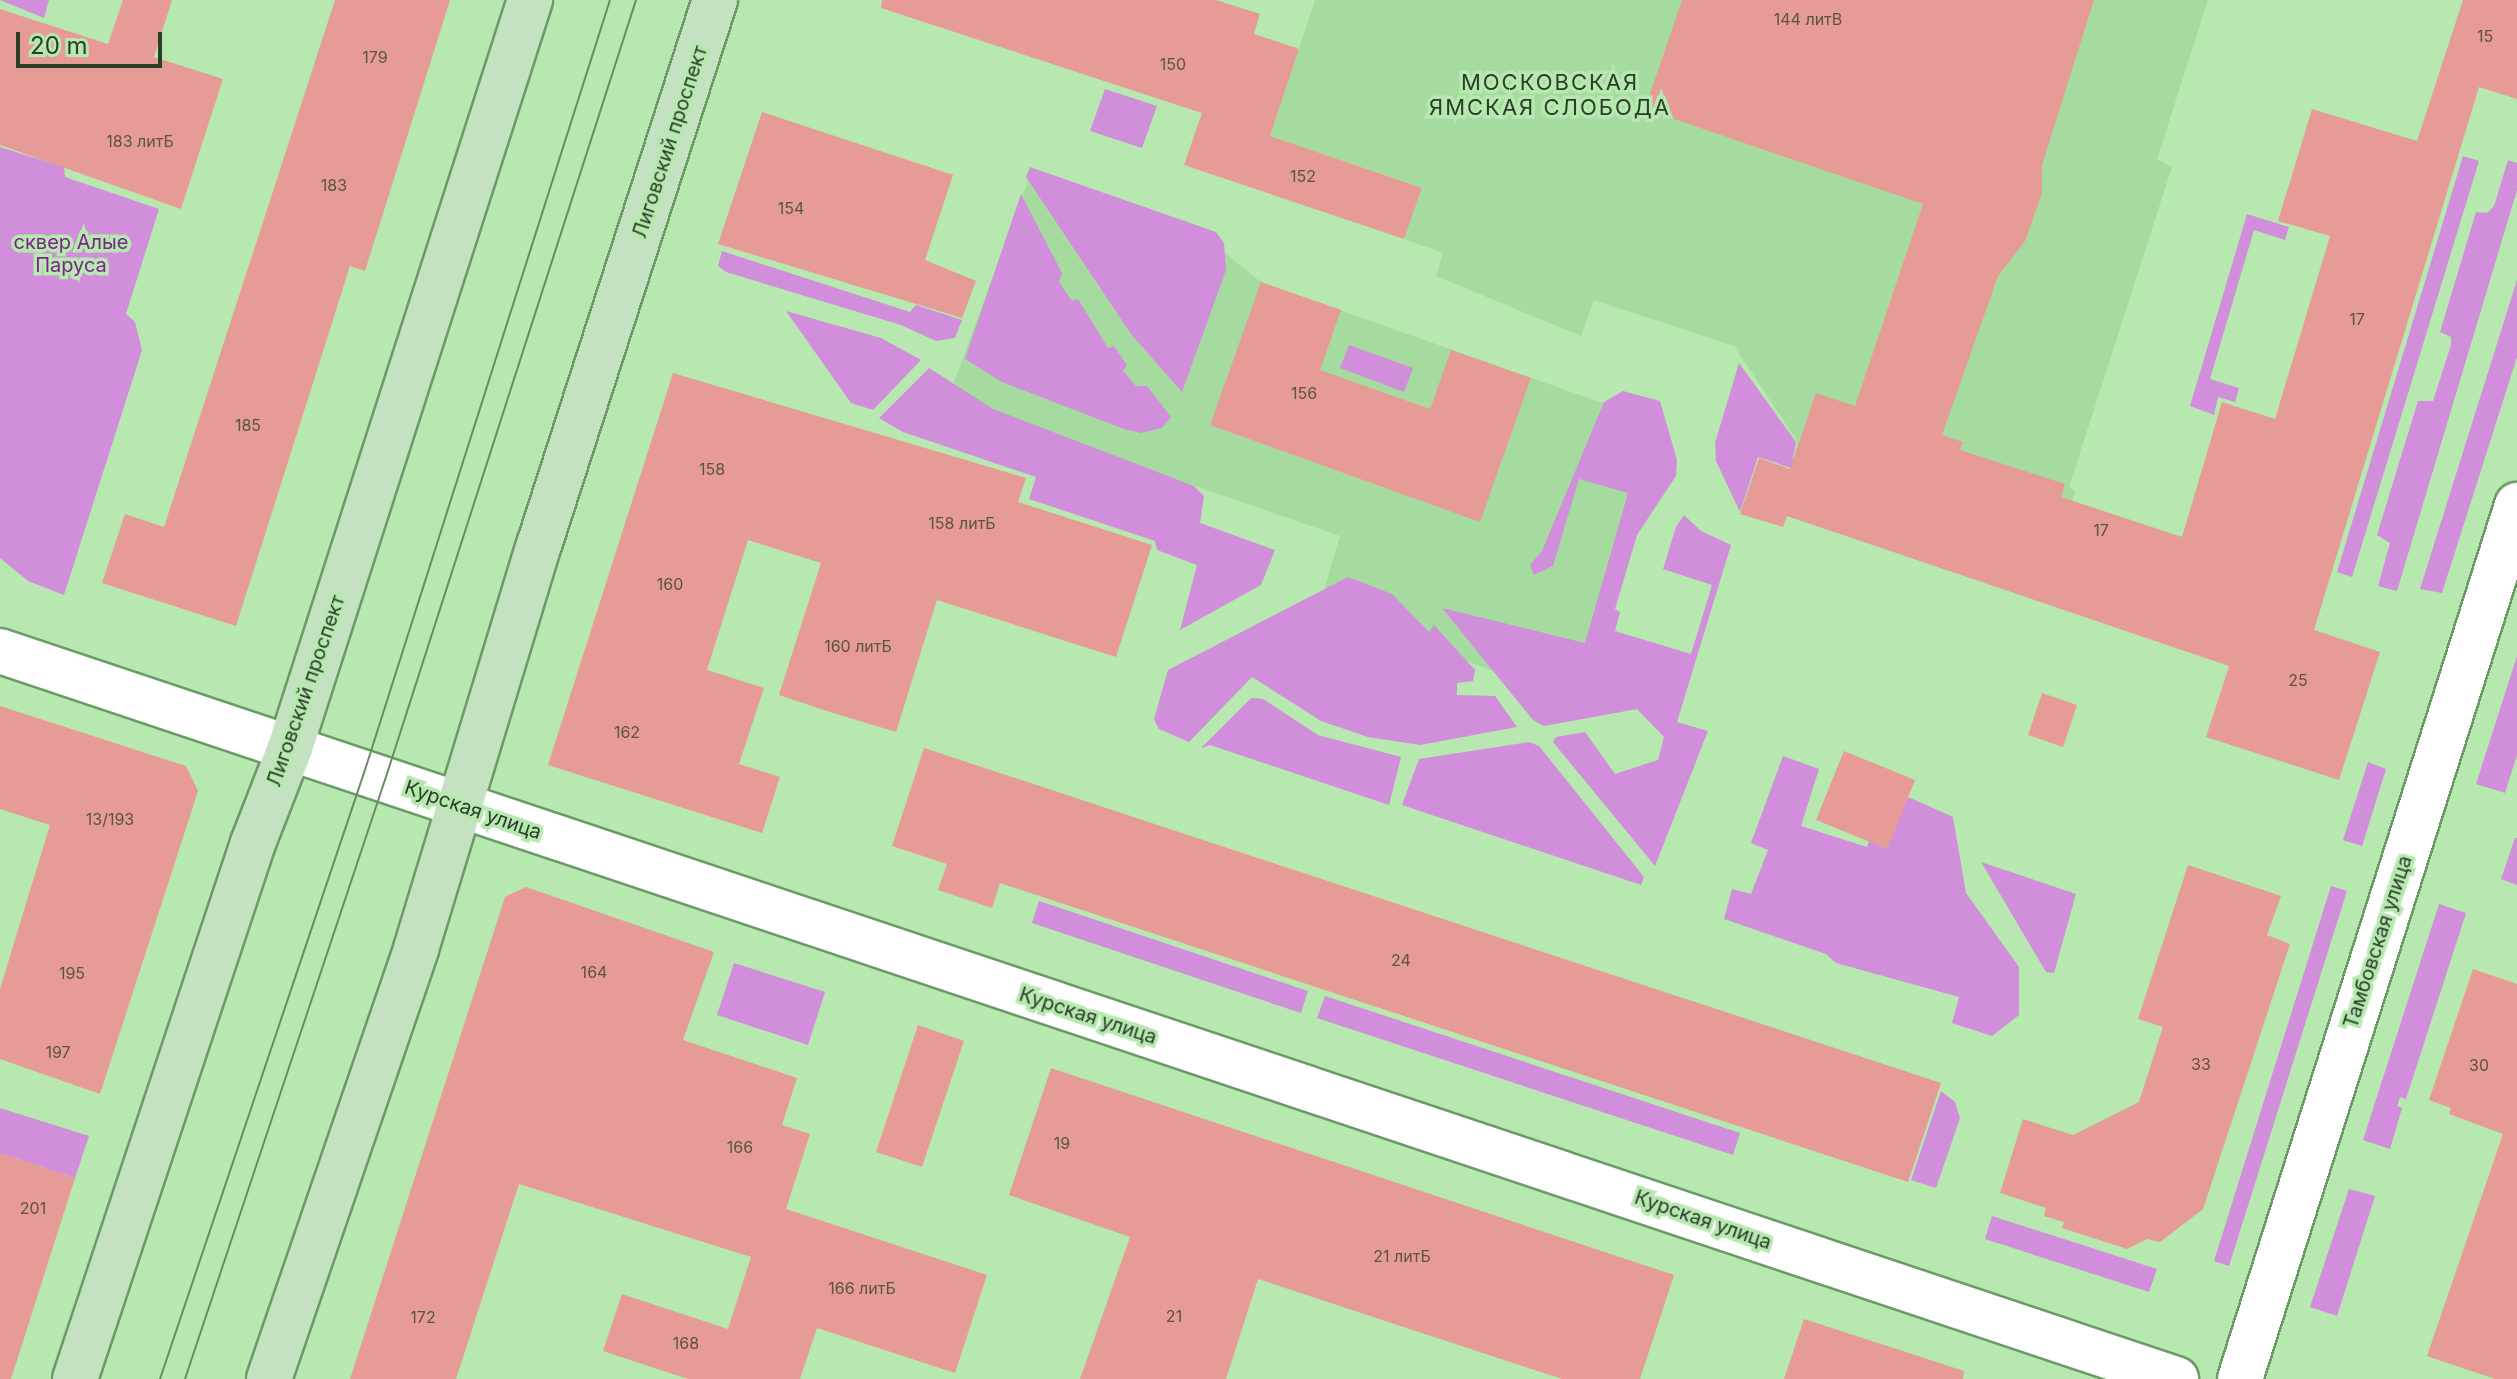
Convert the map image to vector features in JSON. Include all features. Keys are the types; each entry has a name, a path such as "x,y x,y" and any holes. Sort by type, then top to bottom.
{"main road":[{"name":"Лиговский проспект","path":"75,1379 243,872 290,748 530,0"},
{"name":"Лиговский проспект","path":"269,1379 377,1071 715,0"}],"street":[{"name":"Тамбовская улица","path":"2240,1379 2517,505"},
{"name":"Курская улица","path":"0,651 2176,1379"}],"shaded area":[{"path":"1315,0 2208,0 2157,159 2172,167 2069,487 2075,491 2060,545 1794,457 1797,441 1734,346 1594,300 1581,336 1436,276 1443,253 1404,239 1422,188 1270,136"},
{"path":"1028,181 1215,245 1261,282 1653,421 1573,700 1319,607 1340,536 1062,440 958,395 954,382"}],"green space":[{"path":"0,0 49,0 44,18"},
{"path":"1105,89 1157,106 1142,148 1090,131"},
{"name":"сквер Алые Паруса","path":"0,147 64,167 65,177 159,209 126,314 135,322 142,350 64,595 28,581 0,558"},
{"path":"2463,156 2479,161 2352,577 2337,572"},
{"path":"2508,160 2517,163 2517,190 2397,591 2378,586 2390,543 2377,535 2418,401 2433,401 2451,345 2451,337 2440,332 2476,212 2487,213 2494,206"},
{"path":"1030,167 1216,232 1224,243 1226,270 1182,392 1131,334 1026,177"},
{"path":"1021,194 1062,273 1059,282 1072,301 1078,299 1108,348 1114,346 1127,365 1123,371 1136,386 1147,386 1171,417 1162,428 1141,433 1124,429 1002,382 965,359"},
{"path":"2247,214 2289,227 2285,240 2254,230 2210,379 2239,388 2235,402 2218,397 2214,415 2190,406"},
{"path":"722,251 910,312 916,305 962,320 955,338 936,341 901,325 726,272 718,266"},
{"path":"2517,280 2517,357 2442,593 2420,589"},
{"path":"786,311 881,338 921,360 873,410 851,403"},
{"path":"1349,345 1413,368 1404,392 1340,368"},
{"path":"1739,363 1796,442 1793,458 1806,464 1803,472 1758,457 1740,512 1716,461 1715,443"},
{"path":"929,368 993,409 1194,486 1204,496 1200,523 1275,550 1261,585 1180,630 1197,565 1157,550 1155,541 1029,499 1036,477 903,432 879,418"},
{"path":"1623,391 1660,401 1677,460 1676,476 1637,535 1615,609 1620,612 1615,631 1691,654 1712,585 1663,569 1676,527 1684,515 1701,531 1731,545 1677,722 1708,731 1655,866 1553,742 1556,737 1585,732 1615,774 1658,760 1664,737 1637,709 1544,726 1533,720 1442,608 1585,643 1628,493 1579,479 1553,566 1534,575 1530,565 1542,551 1604,402"},
{"path":"1348,577 1392,594 1429,632 1434,625 1475,670 1473,681 1457,683 1457,695 1495,696 1517,727 1420,745 1368,737 1321,721 1252,677 1189,742 1159,729 1154,719 1168,670"},
{"path":"2517,656 2517,755 2505,793 2476,784"},
{"path":"1251,698 1263,699 1318,735 1401,757 1389,805 1210,745 1201,748"},
{"path":"1529,742 1539,746 1644,877 1641,885 1402,805 1419,759"},
{"path":"1783,756 1819,769 1801,826 1867,847 1888,788 1953,817 1966,893 2019,967 2019,1015 1992,1036 1952,1023 1959,997 1836,963 1826,954 1724,919 1732,889 1751,894 1768,850 1751,843"},
{"path":"2368,762 2386,769 2362,846 2343,840"},
{"path":"2517,838 2517,885 2501,879"},
{"path":"1981,862 2076,894 2054,973 2046,972"},
{"path":"2331,886 2347,891 2229,1266 2214,1261"},
{"path":"1039,901 1308,991 1301,1013 1032,923"},
{"path":"2439,904 2466,913 2406,1099 2400,1097 2397,1106 2402,1108 2390,1149 2363,1140"},
{"path":"734,963 825,992 808,1045 717,1015"},
{"path":"1325,996 1740,1133 1733,1155 1317,1018"},
{"path":"1941,1091 1955,1102 1960,1118 1936,1188 1911,1180"},
{"path":"0,1108 89,1136 75,1178 0,1153"},
{"path":"2349,1189 2375,1196 2337,1316 2310,1307"},
{"path":"1992,1216 2157,1269 2149,1292 1985,1239"}],"building":[{"path":"123,0 172,0 154,57 223,79 181,209 0,145 0,9 108,44"},
{"path":"335,0 450,0 365,271 350,266 236,626 102,583 125,514 164,527"},
{"path":"882,0 1216,0 1260,14 1254,34 1299,49 1270,136 1422,188 1404,239 1184,165 1202,113 881,8"},
{"path":"1682,0 2094,0 2042,165 2042,193 2025,241 1998,276 1942,435 1963,442 1960,450 2065,484 2061,497 2182,537 2222,402 2275,419 2330,236 2278,221 2312,109 2417,141 2463,0 2517,0 2517,99 2479,87 2314,630 2380,652 2339,780 2206,737 2229,666 1787,516 1783,527 1740,514 1759,458 1790,469 1816,393 1855,406 1923,204 1645,109"},
{"path":"762,112 953,175 925,260 976,281 962,318 718,244"},
{"path":"1261,282 1341,310 1320,370 1430,409 1451,350 1531,378 1480,522 1210,425"},
{"path":"673,373 1026,478 1018,502 1152,545 1116,657 937,600 896,732 827,711 779,695 821,563 748,540 707,670 764,688 739,764 780,777 762,833 548,765"},
{"path":"2042,693 2077,705 2063,747 2028,735"},
{"path":"0,706 186,766 198,791 100,1094 0,1059 0,989 50,825 0,809"},
{"path":"924,748 1941,1083 1908,1182 1000,883 992,908 938,890 947,864 892,846"},
{"path":"1844,751 1915,780 1887,849 1816,820"},
{"path":"2188,865 2281,896 2267,935 2290,944 2203,1209 2160,1242 2147,1239 2127,1249 2062,1228 2064,1222 2044,1216 2046,1208 2000,1193 2023,1119 2073,1135 2139,1102 2163,1027 2138,1019"},
{"path":"526,887 714,952 683,1040 797,1078 782,1125 810,1134 786,1209 987,1275 955,1373 817,1328 800,1379 688,1379 603,1351 622,1294 728,1329 751,1257 519,1184 456,1379 350,1379 505,897"},
{"path":"2473,969 2517,984 2517,1379 2495,1379 2427,1356 2503,1134 2449,1114 2451,1108 2429,1100"},
{"path":"918,1025 964,1041 922,1167 876,1152"},
{"path":"1051,1068 1674,1275 1640,1379 1562,1379 1258,1279 1226,1379 1080,1379 1130,1237 1009,1195"},
{"path":"0,1153 75,1178 11,1379 0,1379"},
{"path":"1804,1319 1964,1371 1963,1379 1784,1379"}],"tram line":[{"path":"160,1379 364,773 610,0"},
{"path":"185,1379 385,780 636,0"}],"district":[{"name":"МОСКОВСКАЯ ЯМСКАЯ СЛОБОДА","path":"1550,94"}]}
